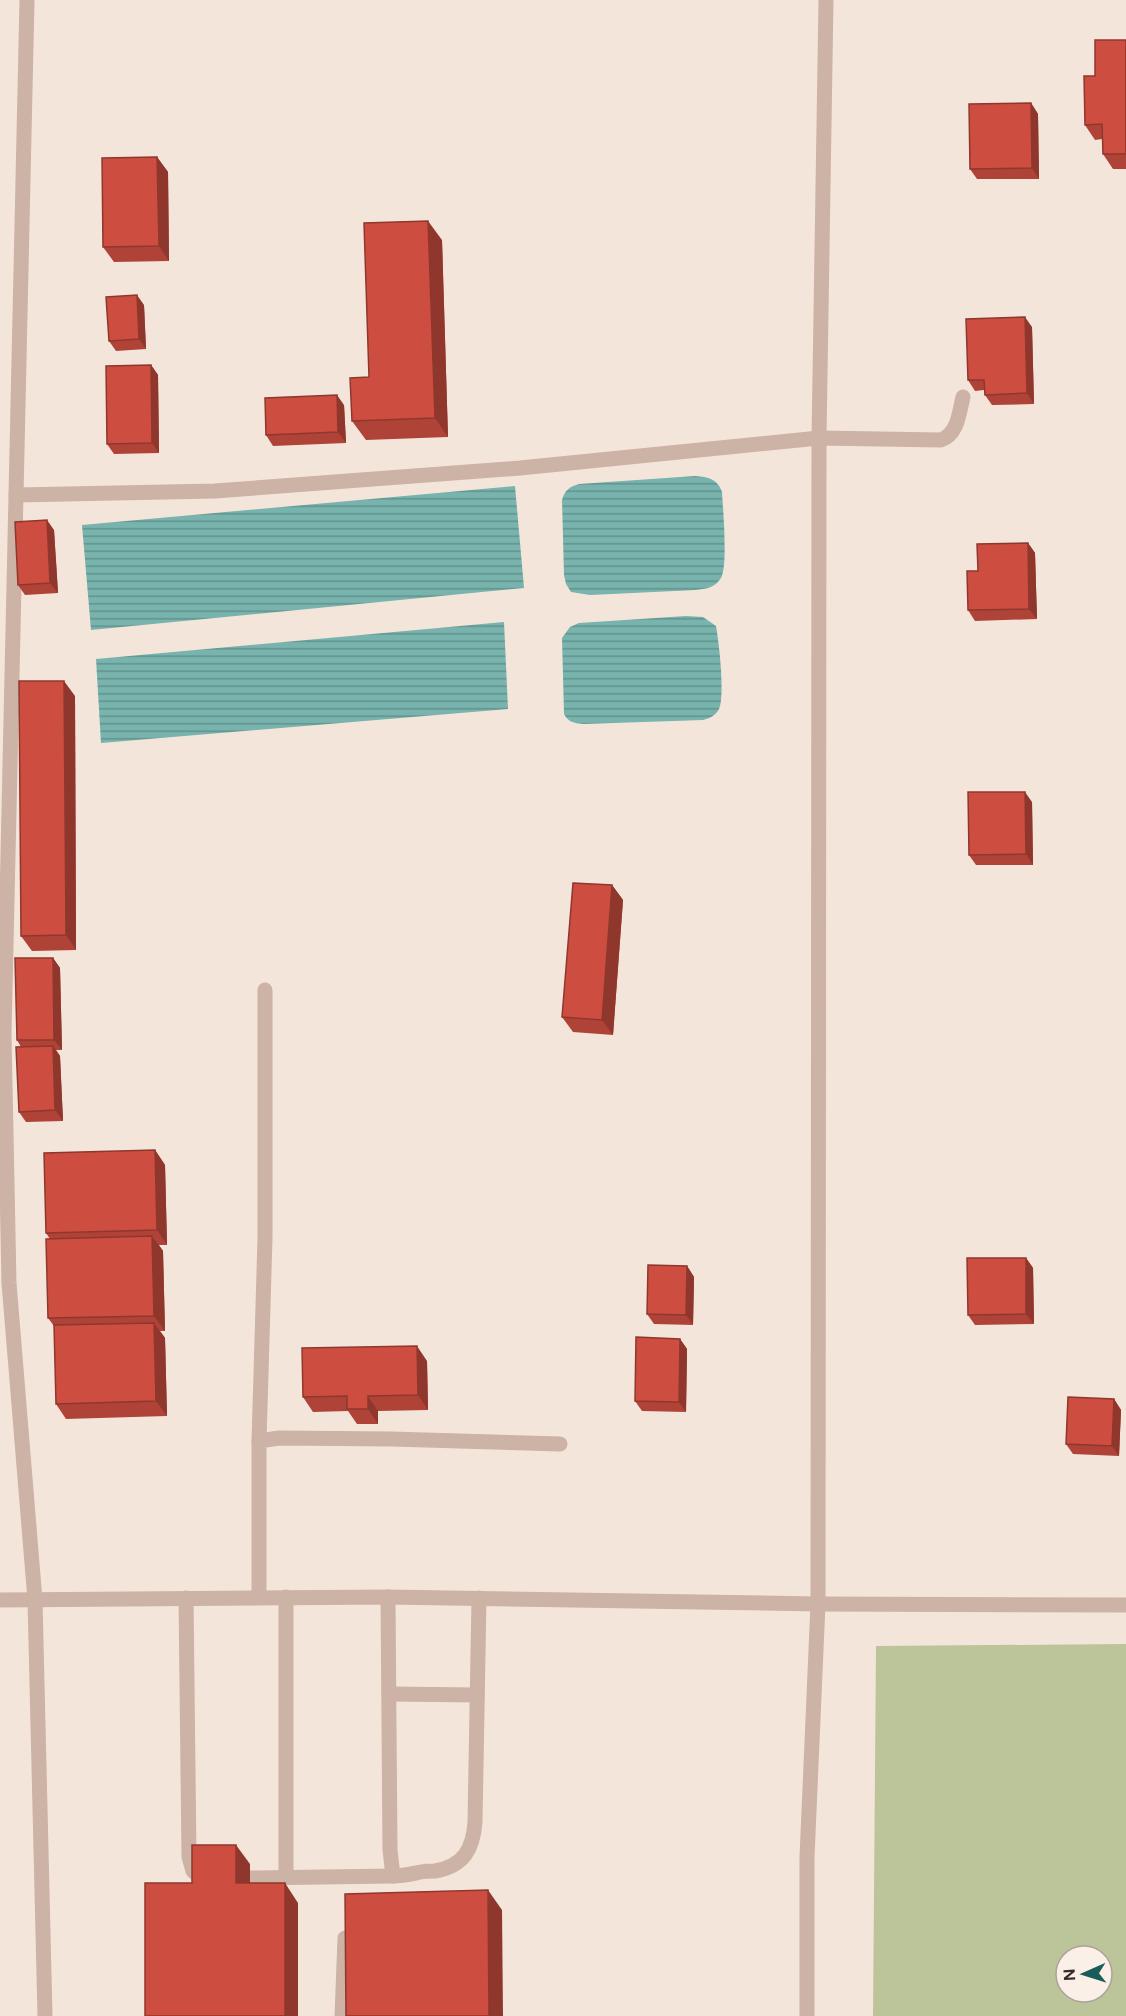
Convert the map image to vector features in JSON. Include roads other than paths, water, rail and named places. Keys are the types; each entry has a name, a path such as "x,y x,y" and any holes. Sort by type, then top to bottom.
{"street":[{"path":"27,0 4,1023 9,1283 35,1600 45,2016"},
{"path":"807,2016 807,1857 818,1604 819,438 826,0"},
{"path":"16,495 215,491 520,468 819,438 941,440 948,438 953,432 963,397"},
{"path":"259,1597 259,1441 265,1238 265,990"},
{"path":"259,1441 279,1438 369,1438 560,1444"},
{"path":"0,1600 388,1596 818,1604 1126,1605"},
{"path":"388,1596 392,1837 390,1850 393,1876"},
{"path":"186,1598 189,1857 193,1870 205,1878"},
{"path":"286,1598 286,1877"},
{"path":"249,1878 409,1876 449,1867 470,1850 475,1821 479,1598"},
{"path":"389,1694 477,1695"},
{"path":"342,2016 345,1938"}],"water":[{"path":"695,476 712,479 722,492 724,562 721,578 716,584 696,590 590,595 571,592 564,575 562,500 568,489 579,484"},
{"path":"515,486 524,588 91,630 82,525"},
{"path":"686,616 703,617 716,626 720,656 721,702 714,715 703,720 583,724 567,719 564,714 562,638 570,627 579,623"},
{"path":"504,622 508,709 101,743 96,659"}]}
